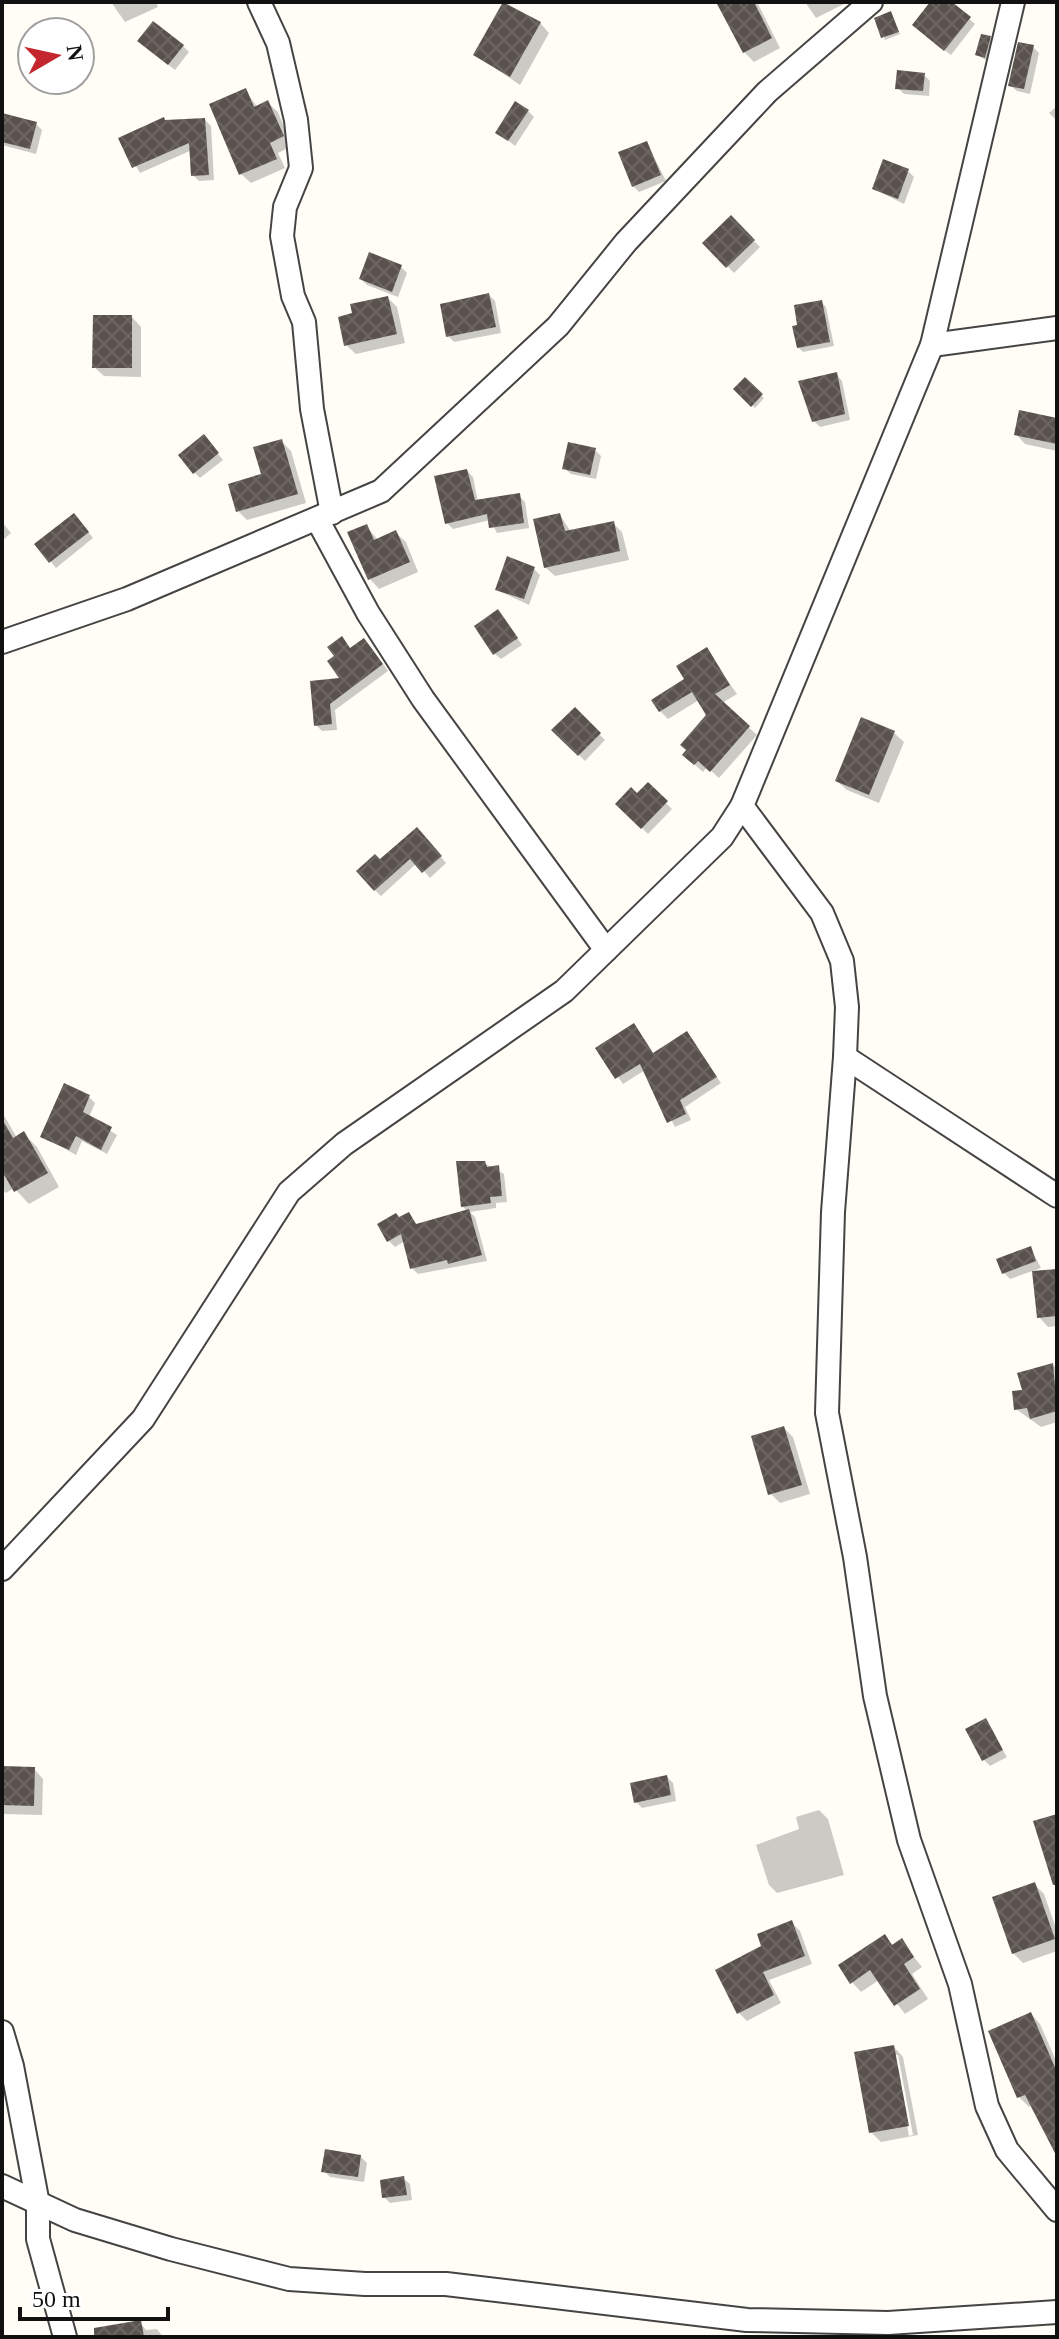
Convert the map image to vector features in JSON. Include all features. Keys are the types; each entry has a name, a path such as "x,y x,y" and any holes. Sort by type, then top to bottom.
{"street":[{"path":"259,2 278,43 296,120 301,168 285,207 282,236 293,296 304,322 325,516 368,613 423,699 606,950"},
{"path":"2,642 127,599 381,491 486,397 558,326 626,242 767,92 871,2"},
{"path":"2,1569 143,1419 289,1192 344,1144 564,991 722,837 742,806 932,345 1013,2"},
{"path":"932,345 1057,328"},
{"path":"742,806 822,913 842,961 847,1007 833,1212 827,1413 855,1557 875,1696 909,1840 960,1984 987,2106 1007,2150 1057,2210"},
{"path":"845,1057 1057,1196"},
{"path":"2,2032 12,2066 38,2204 38,2239 65,2337"},
{"path":"2,2186 75,2220 171,2249 289,2279 365,2284 446,2284 747,2320 888,2323 1057,2312"}],"building":[{"path":"503,2 541,22 510,77 473,55"},
{"path":"716,2 754,2 772,38 743,53"},
{"path":"930,2 952,2 971,17 944,51 912,25"},
{"path":"891,11 899,32 881,38 874,18"},
{"path":"153,21 184,45 168,65 137,41"},
{"path":"981,34 991,36 985,58 975,55"},
{"path":"1018,42 1034,45 1024,89 1008,86"},
{"path":"897,70 925,73 923,91 895,89"},
{"path":"246,88 254,107 268,100 284,136 270,143 277,159 239,175 209,104"},
{"path":"515,101 529,110 508,141 495,133"},
{"path":"2,113 37,122 30,149 2,142"},
{"path":"164,117 165,120 205,118 209,175 191,176 189,143 132,168 118,138"},
{"path":"647,141 661,175 632,187 618,152"},
{"path":"883,159 909,169 898,199 872,189"},
{"path":"731,215 755,240 726,268 702,243"},
{"path":"369,252 402,265 392,292 359,279"},
{"path":"489,293 496,327 446,337 440,304"},
{"path":"388,296 397,334 344,346 338,317 352,313 350,304"},
{"path":"822,300 830,342 797,348 792,326 797,325 794,305"},
{"path":"93,315 132,315 132,368 92,368"},
{"path":"837,372 845,414 812,422 798,381"},
{"path":"745,377 763,394 751,407 733,389"},
{"path":"1019,410 1057,418 1057,444 1014,435"},
{"path":"204,434 219,453 193,474 178,455"},
{"path":"282,439 298,494 236,512 228,484 261,474 253,447"},
{"path":"568,442 596,448 590,475 562,469"},
{"path":"467,469 475,500 520,493 524,523 489,528 487,514 445,524 434,476"},
{"path":"74,513 89,532 49,563 34,544"},
{"path":"560,513 565,531 614,521 620,551 544,568 533,519"},
{"path":"367,524 374,540 396,530 410,562 368,580 347,532"},
{"path":"507,556 535,567 524,599 495,590"},
{"path":"498,609 518,638 493,655 474,626"},
{"path":"342,636 350,648 364,638 383,664 330,704 332,724 314,726 310,681 339,678 327,661 334,656 327,647"},
{"path":"707,647 730,685 715,694 750,726 710,772 698,761 694,765 682,755 686,750 680,745 706,715 692,692 659,712 651,700 684,679 676,666"},
{"path":"575,707 601,733 578,756 551,730"},
{"path":"861,717 895,731 869,795 835,781"},
{"path":"648,782 668,801 641,829 615,804 631,787 637,793"},
{"path":"417,827 442,856 422,873 410,859 374,891 356,871 375,854 380,859"},
{"path":"634,1023 653,1053 687,1031 717,1077 680,1100 686,1114 667,1123 640,1064 615,1079 595,1048"},
{"path":"64,1083 90,1095 83,1112 112,1127 101,1150 76,1136 69,1150 40,1137"},
{"path":"2,1119 13,1138 24,1131 48,1173 14,1192 2,1171"},
{"path":"456,1161 485,1161 487,1167 499,1165 502,1196 490,1197 491,1203 461,1207"},
{"path":"469,1209 482,1255 448,1264 447,1260 410,1269 401,1234 387,1242 377,1224 396,1213 399,1217 409,1212 416,1224"},
{"path":"1031,1246 1036,1261 1002,1274 996,1259"},
{"path":"1057,1269 1057,1316 1037,1318 1032,1271"},
{"path":"1053,1363 1057,1411 1030,1419 1027,1408 1014,1410 1012,1391 1022,1390 1017,1373"},
{"path":"784,1426 802,1485 768,1495 751,1436"},
{"path":"986,1718 1003,1750 982,1761 965,1729"},
{"path":"2,1766 35,1767 34,1806 2,1805"},
{"path":"667,1775 671,1795 634,1803 630,1783"},
{"path":"1057,1814 1057,1885 1053,1885 1033,1821"},
{"path":"1035,1882 1055,1939 1012,1954 992,1897"},
{"path":"792,1920 805,1956 763,1972 774,1995 737,2014 715,1970 761,1946 757,1934"},
{"path":"885,1934 892,1945 902,1938 914,1957 904,1964 920,1989 894,2006 870,1970 850,1984 838,1965"},
{"path":"1031,2012 1057,2072 1057,2157 1025,2095 1017,2098 988,2031"},
{"path":"894,2045 909,2126 869,2133 854,2052"},
{"path":"325,2149 361,2155 358,2177 321,2172"},
{"path":"404,2176 407,2195 382,2198 380,2180"},
{"path":"141,2320 144,2337 94,2337 94,2328"}]}
